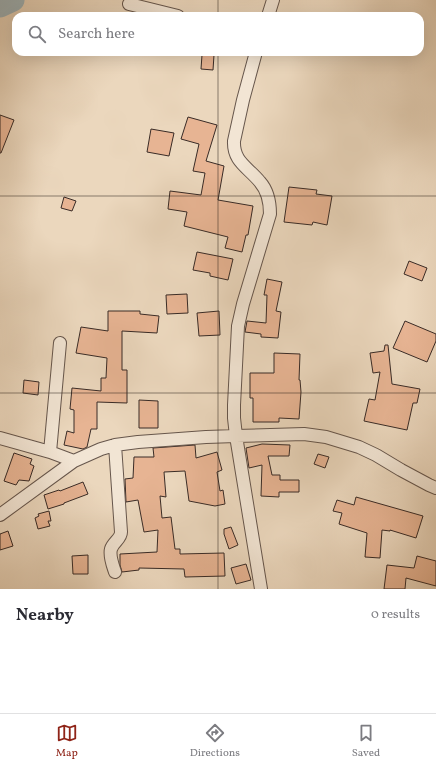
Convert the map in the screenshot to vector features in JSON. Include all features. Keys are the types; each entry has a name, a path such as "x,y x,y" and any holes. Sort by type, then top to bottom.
{"street":[{"path":"269,12 273,0"},
{"path":"129,4 162,12"},
{"path":"255,56 243,100 234,147 235,154 238,159 261,182 266,190 270,214 242,304 238,326 234,418 261,589"},
{"path":"50,452 60,343"},
{"path":"0,515 74,461 101,448 145,442 236,436 304,434 326,437 359,447 436,488"},
{"path":"0,438 50,452 74,461"},
{"path":"114,572 111,550 113,545 120,537 121,532 116,445"}],"building":[{"path":"202,56 214,56 213,70 201,69"},
{"path":"0,115 14,120 1,153 0,153"},
{"path":"188,117 217,125 206,161 224,166 218,200 253,206 248,235 246,235 242,252 225,248 228,237 184,226 187,212 168,209 170,191 201,195 205,173 193,171 199,144 181,139"},
{"path":"151,129 174,133 169,156 147,152"},
{"path":"289,187 317,190 316,194 332,196 327,225 313,222 312,225 284,222"},
{"path":"64,197 76,201 72,211 61,208"},
{"path":"197,252 233,259 228,280 210,276 210,273 193,270"},
{"path":"409,261 427,268 422,281 404,274"},
{"path":"267,279 282,282 276,311 281,312 278,338 261,337 261,334 245,332 247,321 266,323 267,295 264,295"},
{"path":"187,294 188,313 167,314 166,295"},
{"path":"108,311 140,311 140,314 159,316 157,333 122,331 122,370 127,370 127,403 97,402 97,429 91,429 87,447 83,449 64,445 67,431 74,433 74,410 70,409 72,388 101,391 101,378 106,378 107,358 76,353 81,327 108,331"},
{"path":"219,311 220,335 199,336 197,313"},
{"path":"405,321 436,334 436,341 427,362 393,348"},
{"path":"385,345 388,345 392,384 420,389 417,403 413,403 407,430 364,421 369,399 375,400 380,372 373,373 370,353 384,351"},
{"path":"274,353 300,354 299,380 301,392 299,419 279,418 279,422 253,422 253,398 250,398 250,373 274,373"},
{"path":"24,380 39,382 38,395 23,393"},
{"path":"139,400 158,401 158,428 139,428"},
{"path":"262,444 290,445 289,456 268,456 272,475 280,475 280,480 299,480 299,492 279,492 279,497 261,496 262,465 249,468 246,448"},
{"path":"195,445 196,458 217,452 222,470 217,472 220,491 223,490 225,504 215,506 189,501 185,471 164,472 166,497 160,496 162,518 171,517 175,549 180,549 180,554 224,553 225,576 185,577 184,569 139,568 139,570 122,572 120,565 120,554 157,552 158,530 144,532 138,500 126,502 125,479 133,478 134,457 154,457 153,448"},
{"path":"14,453 32,459 30,464 34,466 29,481 19,480 16,485 4,481"},
{"path":"318,454 329,457 325,468 314,464"},
{"path":"83,482 88,494 48,509 44,495 59,490 60,491"},
{"path":"356,497 423,516 416,538 390,530 382,530 380,558 365,557 367,533 339,524 342,513 333,511 337,500 354,505"},
{"path":"49,511 51,521 48,521 50,526 38,529 35,518 39,516 38,514"},
{"path":"231,527 238,545 229,549 224,534 224,529"},
{"path":"8,531 13,546 0,550 0,534"},
{"path":"88,555 88,574 73,574 72,556"},
{"path":"417,556 436,561 436,586 406,578 405,589 384,589 387,565 414,568"},
{"path":"246,564 251,580 236,584 231,568"}],"waterway":[{"path":"0,6 13,0"}]}
